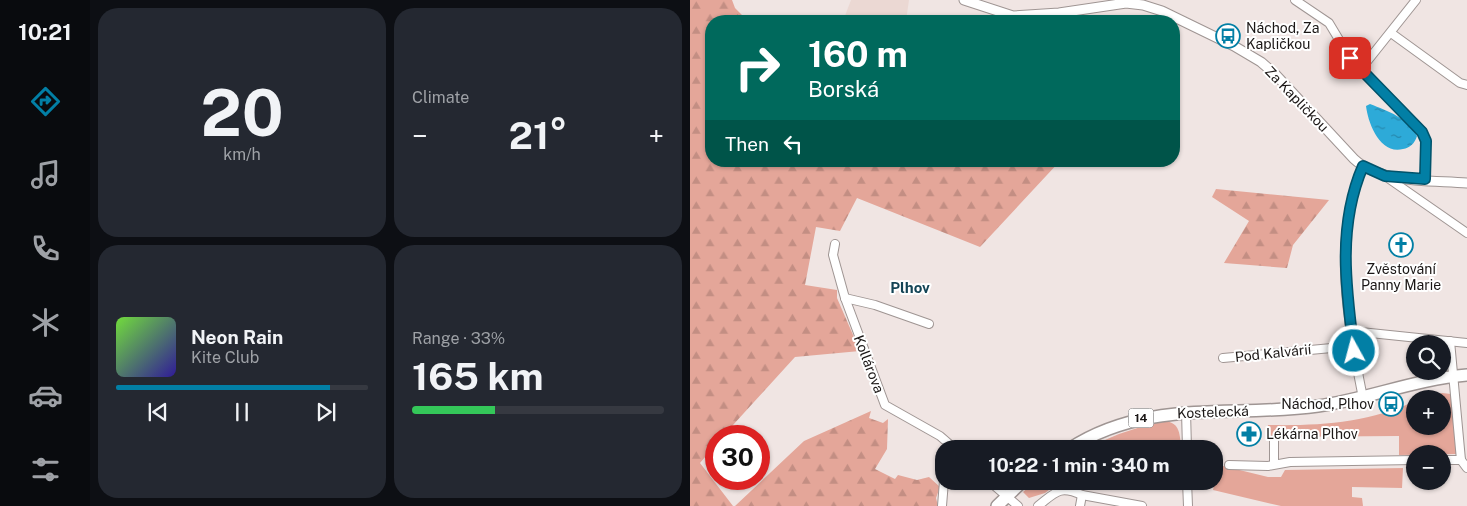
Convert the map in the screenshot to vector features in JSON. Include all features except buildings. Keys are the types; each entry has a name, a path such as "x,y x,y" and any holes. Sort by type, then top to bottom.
{"main road":[{"name":"14","path":"1363,398 1455,376 1467,375"},
{"name":"Kostelecká","path":"1085,440 1097,433 1138,419 1186,411 1286,410 1363,398"},
{"path":"997,506 1012,490"}],"street":[{"name":"Za Kapličkou","path":"964,0 1010,15"},
{"path":"1295,0 1329,24 1350,58 1362,69 1379,90 1422,132 1426,141 1425,179"},
{"path":"1362,69 1416,0"},
{"name":"Za Kapličkou","path":"1036,15 1059,14 1126,3 1143,5 1170,15"},
{"name":"Za Kapličkou","path":"1180,20 1262,62 1354,160 1385,176"},
{"path":"1391,33 1460,83 1467,85"},
{"path":"1363,166 1354,191 1345,246 1346,296 1363,398"},
{"path":"1385,176 1467,183"},
{"path":"1385,176 1467,233"},
{"name":"Kollárova","path":"835,244 832,256 845,298 885,405 945,440"},
{"path":"845,298 855,299 929,324"},
{"path":"1351,331 1406,337"},
{"path":"1451,341 1467,343"},
{"name":"Pod Kalvárií","path":"1223,358 1353,346"},
{"path":"1451,348 1462,460 1467,468"},
{"path":"1186,411 1187,440"},
{"path":"1274,440 1274,464"},
{"path":"1229,465 1268,466 1274,464 1406,460"},
{"path":"1451,460 1462,460"},
{"path":"1038,506 1057,490 1064,489 1142,506"},
{"path":"942,506 943,490"},
{"path":"999,490 1018,506"},
{"path":"1187,490 1188,506"},
{"path":"1080,506 1082,494"}],"shaded area":[{"path":"851,0 909,0 907,15 845,15"}],"green space":[{"path":"690,0 732,0 735,8 742,15 705,15 705,167 1054,167 980,247 857,198 840,231 816,227 805,285 837,290 837,298 860,351 795,357 733,425 705,425 705,457 700,463 705,470 705,490 721,490 733,506 690,506"},
{"path":"1216,189 1329,200 1293,245 1287,268 1224,263 1249,221 1212,197"},
{"path":"1451,394 1457,454 1451,454 1451,445 1406,445 1406,455 1399,455 1399,436 1267,437 1268,425 1306,425 1343,422 1361,419 1406,405 1406,435 1451,435"},
{"path":"871,411 869,418 883,423 888,419 887,449 875,469 895,479 898,475 917,480 929,477 935,482 935,490 939,490 936,498 938,506 735,506 752,490 770,490 770,473 804,441"},
{"path":"1159,421 1166,421 1171,422 1177,428 1180,440 1105,440"},
{"path":"1223,466 1268,477 1281,477 1285,470 1403,468 1402,488 1352,487 1352,497 1362,498 1363,506 1281,506 1213,490 1223,490"},
{"path":"1025,490 1049,490 1029,498 1023,492"}],"water":[{"path":"1370,104 1384,109 1408,124 1417,136 1412,145 1408,148 1395,150 1382,143 1369,121 1366,106"}],"place":[{"name":"Náchod, Za Kapličkou","path":"1228,36"},
{"name":"Zvěstování Panny Marie","path":"1401,245"},
{"name":"Náchod, Plhov","path":"1391,404"},
{"name":"Lékárna Plhov","path":"1249,434"}],"district":[{"name":"Plhov","path":"910,287"}],"route":[{"path":"1350,58 1362,69 1379,90 1422,132 1426,141 1425,179 1385,176 1363,166 1357,179 1345,246 1344,267 1354,351"}]}
